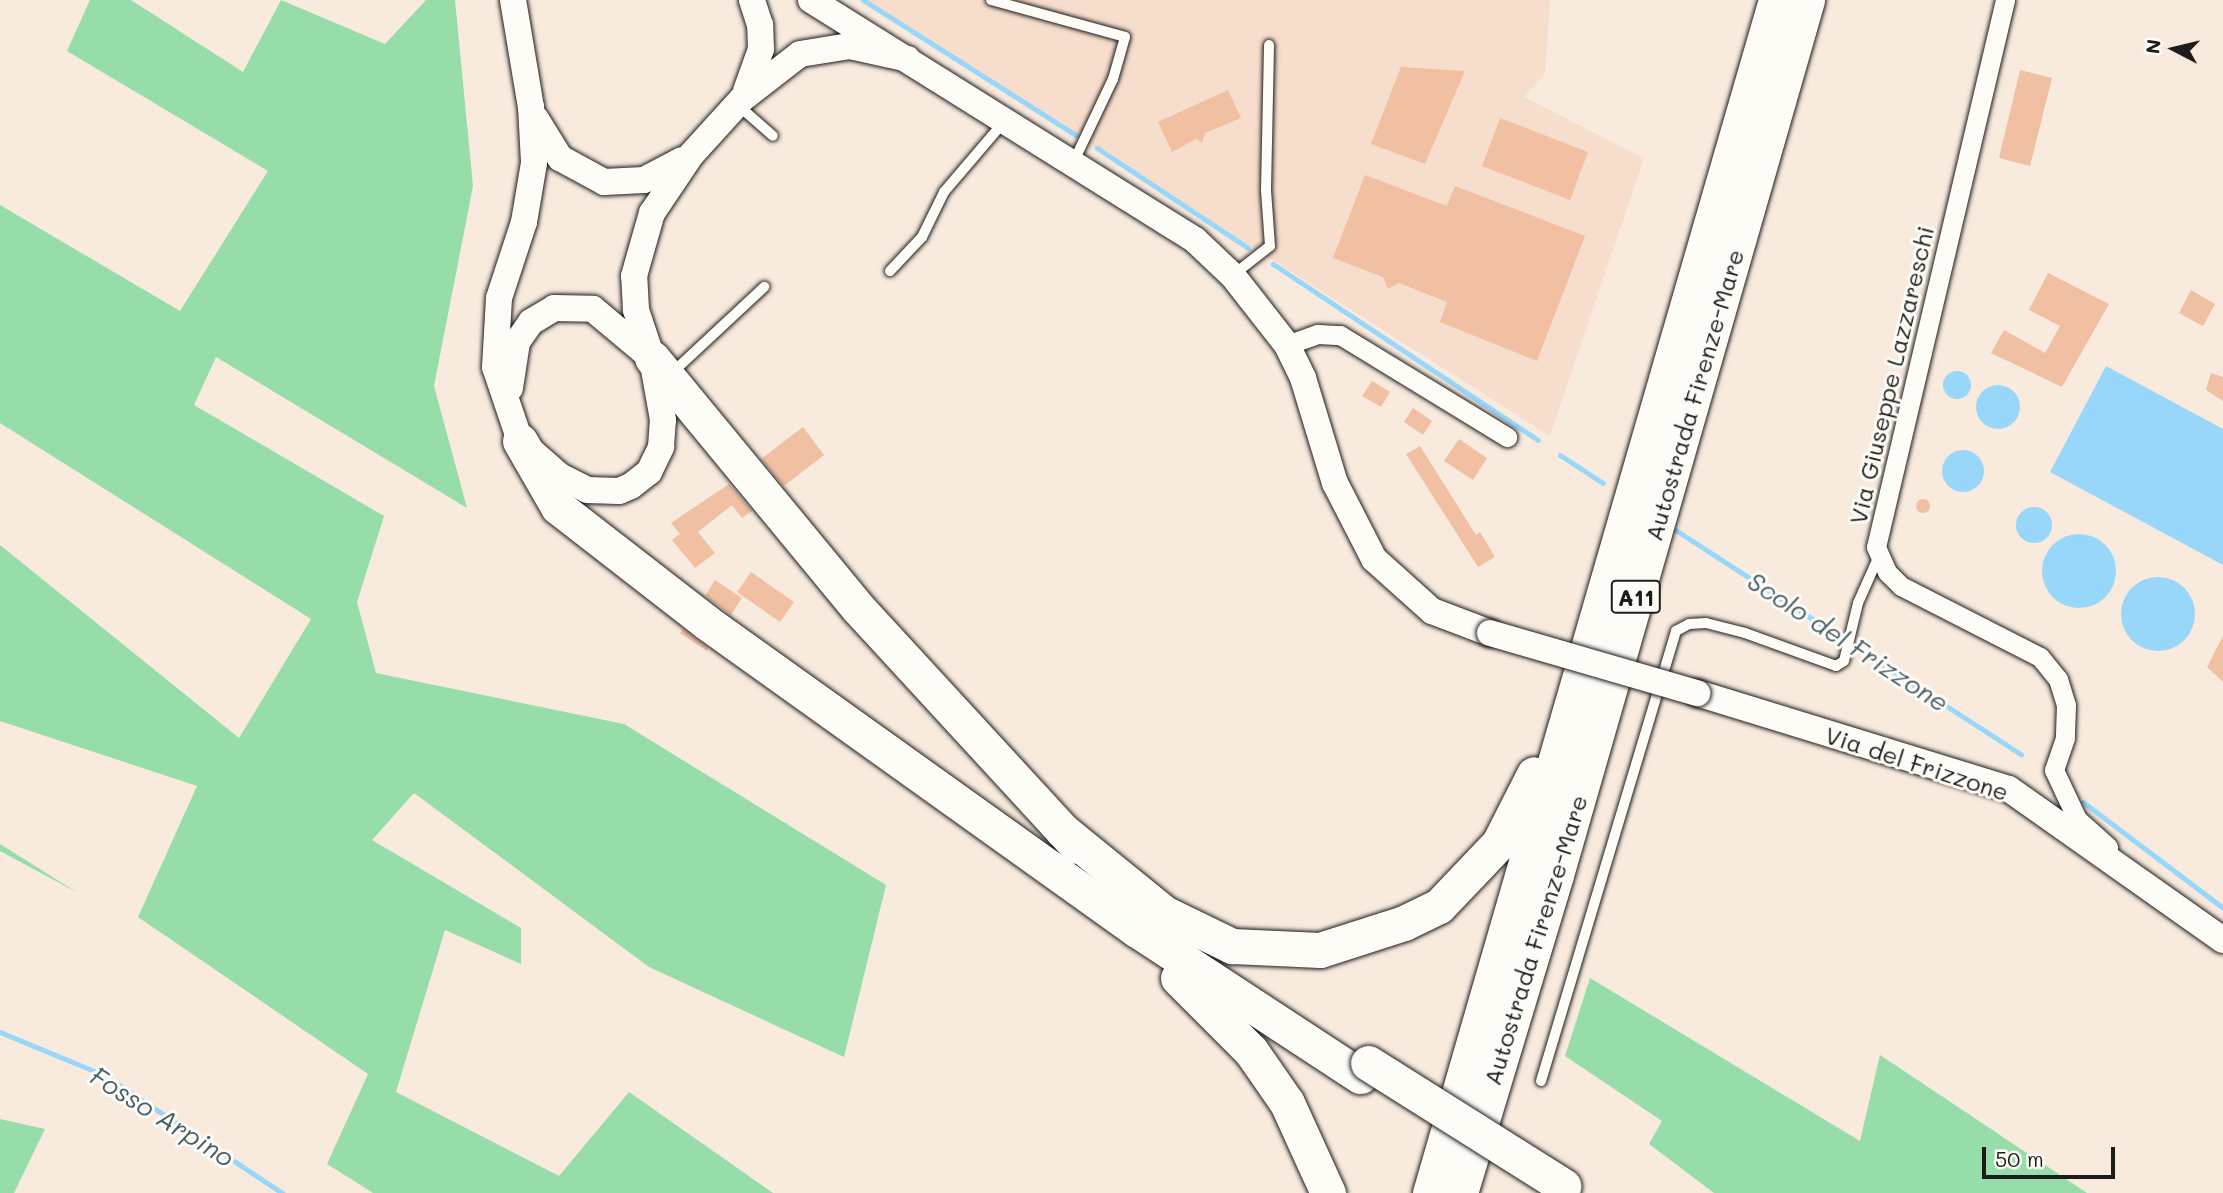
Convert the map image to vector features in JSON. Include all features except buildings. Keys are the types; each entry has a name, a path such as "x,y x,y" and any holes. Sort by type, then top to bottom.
{"highway":[{"name":"Autostrada Firenze-Mare","path":"1430,1193 1776,0"},
{"name":"Autostrada Firenze-Mare","path":"1460,1193 1556,875 1807,0"},
{"path":"1062,830 1164,913 1231,946 1320,950 1404,923 1439,906 1499,843 1528,794 1602,545 1702,259"},
{"path":"659,368 858,608 1062,830 1135,904 1364,1069"},
{"path":"518,435 549,497 572,521 706,622 1165,949 1561,1191"},
{"path":"1012,838 1203,999 1251,1051 1287,1103 1328,1193"},
{"path":"1480,1193 1556,875"}],"street":[{"path":"739,102 761,49 760,25 752,0"},
{"path":"811,0 908,60"},
{"name":"Via Giuseppe Lazzareschi","path":"2005,0 1884,504 1878,558 1901,586 2040,657 2058,679 2066,705 2065,727 2054,770 2077,819 2145,881"},
{"path":"516,7 531,107 531,186 499,298 493,348 500,385 518,435 571,483 604,492 631,486 649,472 661,447 663,420 659,368 636,310 636,261 652,213 691,155 739,102 783,63 820,48 870,47 908,60"},
{"name":"Via del Frizzone","path":"908,60 1195,240 1233,276 1287,345 1303,378 1335,483 1374,559 1432,611 1490,633 1697,693 2009,789 2145,881 2223,940"},
{"path":"531,107 560,158 595,180 633,183 691,155"},
{"path":"518,435 510,382 512,355 523,331 542,314 575,305 593,309 659,368"},
{"path":"1287,345 1318,334 1340,335 1507,437"}],"lane":[{"path":"991,0 1125,37 1113,79 1074,162"},
{"path":"1233,276 1270,246 1266,190 1269,45"},
{"path":"739,102 773,136"},
{"path":"890,271 922,237 944,192 1006,120"},
{"path":"659,368 764,287"},
{"path":"1541,1081 1676,631 1689,624 1706,623 1745,633 1836,666 1844,662 1851,632 1878,558"}],"shaded area":[{"path":"863,0 1550,0 1545,74 1524,97 1644,158 1550,436"}],"green space":[{"path":"90,0 131,0 243,72 281,0 385,44 426,0 455,0 473,186 434,386 467,508 216,357 194,405 384,516 357,602 376,673 624,724 886,885 844,1057 649,967 414,793 372,840 521,928 521,964 445,930 396,1092 559,1176 629,1092 773,1193 373,1193 327,1164 368,1074 138,917 197,786 0,721 0,545 239,738 311,619 0,423 0,205 180,311 268,171 67,51"},
{"path":"0,844 78,893 0,851"},
{"path":"1590,978 1860,1141 1880,1055 2087,1193 1714,1193 1649,1144 1662,1121 1565,1056"},
{"path":"0,1119 45,1129 14,1193 0,1193"}],"water":[{"path":"2106,366 2223,429 2223,565 2050,472"},
{"path":"1957,371 1967,375 1971,385 1967,395 1957,399 1947,395 1943,385 1947,375"},
{"path":"1998,385 2007,386 2014,391 2019,398 2019,416 2014,423 2007,428 1998,429 1989,428 1982,423 1977,416 1976,407 1977,398 1982,391 1989,386"},
{"path":"1963,450 1978,456 1984,471 1978,486 1963,492 1948,486 1942,471 1948,456"},
{"path":"2034,507 2047,512 2052,525 2047,538 2034,543 2021,538 2016,525 2021,512"},
{"path":"2079,534 2100,540 2110,550 2116,571 2110,592 2100,602 2079,608 2058,602 2048,592 2042,571 2048,550 2058,540"},
{"path":"2158,577 2179,583 2189,593 2195,614 2189,635 2179,645 2158,651 2137,645 2127,635 2121,614 2127,593 2137,583"}],"waterway":[{"name":"Scolo del Frizzone","path":"863,0 1076,135"},
{"name":"Scolo del Frizzone","path":"1097,148 1248,248"},
{"name":"Scolo del Frizzone","path":"1273,264 1538,440"},
{"path":"1560,455 1603,483"},
{"name":"Scolo del Frizzone","path":"1674,529 2021,754"},
{"name":"Scolo del Frizzone","path":"2083,802 2223,908"},
{"name":"Fosso Arpino","path":"0,1032 104,1075 282,1193"}]}
